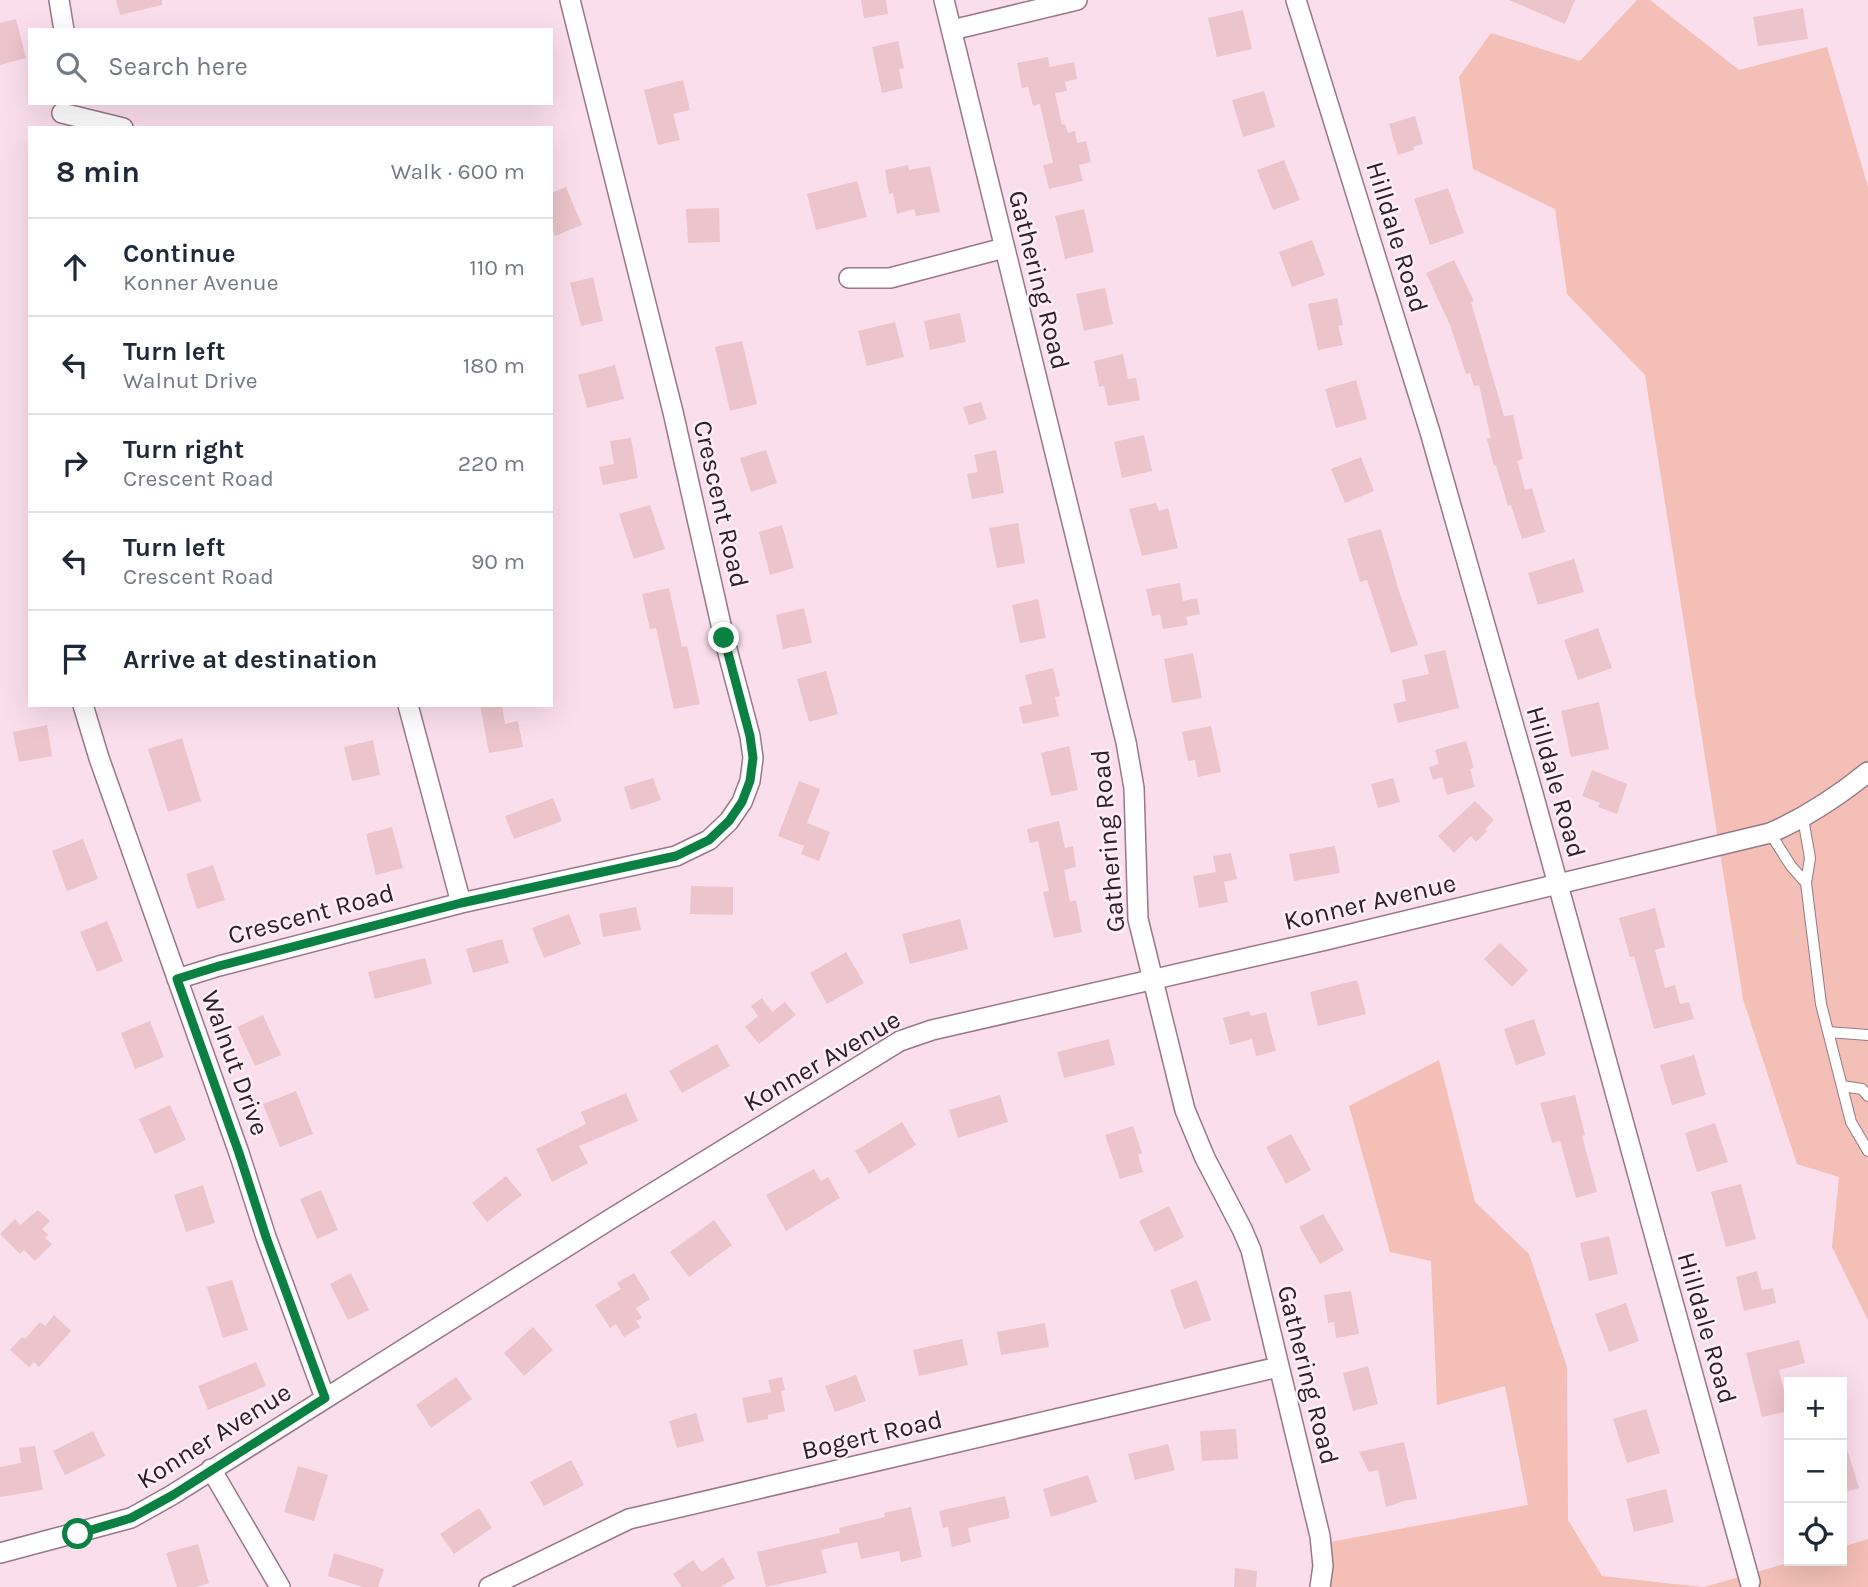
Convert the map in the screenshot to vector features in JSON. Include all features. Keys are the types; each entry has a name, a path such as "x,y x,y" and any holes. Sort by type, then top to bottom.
{"street":[{"path":"59,0 64,28"},
{"name":"Crescent Road","path":"177,979 461,903 676,856 694,849 722,830 742,802 750,781 753,758 750,736 724,638 673,412 570,0"},
{"name":"Gathering Road","path":"944,0 1126,742 1134,788 1138,919 1185,1110 1205,1158 1251,1251 1320,1536 1323,1566 1320,1587"},
{"path":"952,30 1077,0"},
{"name":"Hilldale Road","path":"1296,0 1430,432 1750,1582"},
{"path":"62,115 114,126"},
{"path":"849,278 890,278 1004,248"},
{"name":"Walnut Drive","path":"84,707 266,1237 325,1398"},
{"path":"409,707 461,903"},
{"name":"Konner Avenue","path":"0,1553 131,1518 900,1041 932,1030 1326,940 1770,833 1803,818 1837,797 1868,772"},
{"name":"Bogert Road","path":"489,1587 629,1519 1278,1367"},
{"path":"211,1469 280,1587"}],"lane":[{"path":"1803,818 1810,858 1806,883 1821,1004 1851,1122 1868,1151"},
{"path":"1770,833 1791,866 1806,883"},
{"path":"1828,1031 1868,1035"},
{"path":"1842,1086 1866,1089"}],"shaded area":[{"path":"1637,0 1650,0 1739,70 1827,47 1868,187 1868,1320 1832,1247 1839,1177 1797,1164 1743,999 1645,375 1567,294 1555,209 1473,169 1459,77 1491,33 1580,61"},
{"path":"1439,1060 1475,1202 1529,1254 1567,1367 1568,1520 1602,1576 1702,1587 1326,1587 1330,1542 1528,1505 1505,1386 1437,1405 1431,1261 1390,1252 1349,1106"},
{"path":"1868,1539 1868,1587 1704,1587 1784,1564 1847,1566 1847,1545"}],"building":[{"path":"116,0 162,0 162,5 120,15"},
{"path":"861,0 886,0 888,14 864,18"},
{"path":"1509,0 1575,0 1565,24"},
{"path":"1803,8 1808,39 1758,46 1753,17"},
{"path":"1243,10 1252,49 1217,57 1208,18"},
{"path":"16,19 26,58 0,65 0,23"},
{"path":"898,41 904,68 899,69 903,88 882,93 872,47"},
{"path":"1048,57 1050,67 1074,62 1077,79 1065,82 1067,91 1055,93 1062,125 1065,124 1068,133 1075,131 1077,143 1086,141 1091,162 1079,165 1083,181 1049,189 1043,165 1053,163 1040,104 1033,106 1028,87 1022,88 1017,63"},
{"path":"683,80 690,110 673,114 680,140 658,145 644,90"},
{"path":"1264,91 1275,127 1243,137 1232,100"},
{"path":"1415,116 1423,144 1398,155 1389,124"},
{"path":"1284,160 1300,200 1273,210 1257,170"},
{"path":"908,165 909,170 930,166 940,212 916,216 914,209 897,214 893,193 889,194 885,170"},
{"path":"857,181 867,217 816,230 807,194"},
{"path":"566,187 582,225 555,236 553,232 553,192"},
{"path":"1448,188 1464,233 1430,245 1414,199"},
{"path":"719,208 720,242 688,243 686,209"},
{"path":"1084,209 1094,252 1065,259 1055,216"},
{"path":"1312,240 1325,275 1292,287 1279,252"},
{"path":"1454,260 1474,301 1471,302 1504,416 1513,415 1523,459 1517,461 1525,490 1532,488 1545,532 1522,539 1511,505 1508,506 1496,465 1494,466 1487,439 1491,438 1479,385 1474,386 1470,373 1466,374 1450,325 1426,273"},
{"path":"593,277 603,321 581,326 570,283"},
{"path":"1105,288 1113,324 1084,331 1076,294"},
{"path":"1337,298 1343,325 1338,326 1343,345 1318,350 1308,304"},
{"path":"960,313 966,342 930,350 924,321"},
{"path":"895,322 904,357 867,366 858,331"},
{"path":"742,341 757,404 730,411 715,347"},
{"path":"1123,354 1128,379 1136,378 1140,400 1108,406 1104,386 1099,387 1094,361"},
{"path":"615,365 624,399 587,408 578,375"},
{"path":"1356,380 1367,419 1336,428 1325,389"},
{"path":"981,402 987,419 969,425 963,407"},
{"path":"1144,435 1152,471 1122,478 1114,442"},
{"path":"631,438 638,478 603,485 599,467 614,464 610,441"},
{"path":"766,450 777,483 751,492 740,458"},
{"path":"996,450 1004,493 972,499 967,474 978,472 974,455"},
{"path":"1361,457 1374,491 1345,503 1331,469"},
{"path":"1156,503 1159,511 1168,508 1178,548 1142,556 1129,509"},
{"path":"650,505 665,549 634,559 619,514"},
{"path":"1018,523 1025,563 997,568 989,528"},
{"path":"782,525 794,568 770,575 759,532"},
{"path":"1381,529 1418,645 1391,653 1367,580 1360,582 1347,539"},
{"path":"1574,559 1584,592 1538,605 1528,573"},
{"path":"1180,583 1183,601 1197,598 1200,614 1186,617 1188,625 1163,629 1160,614 1152,616 1146,589"},
{"path":"669,588 682,647 687,646 700,704 674,709 656,628 650,629 642,594"},
{"path":"1038,599 1046,638 1020,643 1012,605"},
{"path":"804,608 812,643 783,649 776,615"},
{"path":"1598,628 1612,668 1578,680 1564,640"},
{"path":"1445,650 1459,708 1398,723 1393,704 1406,701 1402,680 1429,674 1424,655"},
{"path":"1193,653 1202,698 1172,703 1164,659"},
{"path":"1053,668 1060,696 1055,697 1059,716 1023,724 1019,707 1032,704 1025,675"},
{"path":"826,671 838,714 809,722 797,679"},
{"path":"1599,702 1609,749 1571,757 1561,711"},
{"path":"480,707 502,707 505,724 518,721 523,747 489,753"},
{"path":"47,725 52,756 19,762 13,732"},
{"path":"1211,726 1221,772 1198,777 1195,760 1188,761 1182,732"},
{"path":"182,738 201,801 168,812 148,749"},
{"path":"373,740 380,775 352,781 344,747"},
{"path":"1466,741 1474,768 1470,769 1475,787 1447,795 1442,777 1433,780 1429,767 1439,764 1435,750"},
{"path":"1069,746 1078,790 1051,796 1041,753"},
{"path":"1592,770 1627,784 1617,814 1598,807 1600,803 1582,796"},
{"path":"653,778 661,800 631,810 624,787"},
{"path":"1393,778 1400,802 1378,808 1371,784"},
{"path":"799,781 820,789 807,823 830,832 819,861 801,854 804,846 778,836"},
{"path":"553,798 562,821 514,839 505,816"},
{"path":"1475,801 1494,820 1476,842 1471,836 1454,853 1438,836"},
{"path":"1059,821 1065,848 1073,846 1076,867 1064,870 1070,902 1076,900 1082,932 1054,938 1043,892 1049,891 1038,841 1030,843 1027,829"},
{"path":"392,827 403,868 376,875 366,834"},
{"path":"83,839 98,879 67,891 52,851"},
{"path":"1335,846 1340,873 1294,881 1289,854"},
{"path":"1231,853 1237,879 1224,882 1228,902 1199,908 1193,876 1216,872 1213,856"},
{"path":"213,865 225,900 197,909 186,874"},
{"path":"691,886 733,887 733,915 690,914"},
{"path":"636,907 641,930 603,937 599,914"},
{"path":"1655,908 1665,947 1655,950 1665,988 1675,985 1680,1004 1689,1002 1694,1019 1654,1029 1634,956 1630,957 1619,918"},
{"path":"569,914 581,944 544,958 532,928"},
{"path":"960,919 968,949 910,964 902,934"},
{"path":"107,921 123,961 97,972 80,932"},
{"path":"502,939 509,963 473,973 466,949"},
{"path":"1500,943 1528,970 1512,987 1484,959"},
{"path":"846,952 864,983 827,1004 810,973"},
{"path":"425,958 432,984 375,999 368,972"},
{"path":"1357,980 1366,1014 1318,1026 1310,992"},
{"path":"762,998 772,1012 785,1002 796,1015 759,1044 745,1027 758,1016 751,1006"},
{"path":"1249,1011 1251,1016 1266,1012 1276,1051 1256,1056 1252,1039 1230,1045 1223,1018"},
{"path":"263,1015 281,1055 255,1066 237,1027"},
{"path":"1534,1019 1546,1055 1516,1065 1504,1029"},
{"path":"150,1021 164,1057 135,1069 121,1033"},
{"path":"1109,1039 1115,1065 1064,1078 1057,1052"},
{"path":"717,1044 730,1066 682,1093 669,1071"},
{"path":"1694,1055 1706,1095 1672,1105 1660,1065"},
{"path":"296,1091 313,1134 280,1147 263,1104"},
{"path":"626,1093 638,1121 579,1146 588,1163 552,1182 536,1149 586,1124 581,1112"},
{"path":"1000,1095 1008,1122 958,1138 949,1110"},
{"path":"1575,1095 1585,1135 1582,1136 1597,1192 1576,1198 1560,1141 1552,1143 1540,1103"},
{"path":"170,1105 186,1140 155,1154 139,1119"},
{"path":"902,1122 916,1145 869,1174 855,1151"},
{"path":"1715,1123 1728,1162 1697,1172 1685,1133"},
{"path":"1133,1126 1142,1153 1138,1155 1143,1172 1120,1179 1105,1135"},
{"path":"1291,1134 1311,1170 1286,1184 1266,1147"},
{"path":"814,1169 821,1181 828,1177 840,1198 786,1231 766,1195"},
{"path":"506,1176 522,1195 487,1222 472,1203"},
{"path":"1741,1184 1756,1239 1726,1247 1711,1192"},
{"path":"203,1185 215,1223 186,1232 174,1195"},
{"path":"321,1190 338,1230 317,1239 300,1199"},
{"path":"1169,1206 1184,1237 1155,1252 1139,1221"},
{"path":"38,1210 50,1221 42,1229 48,1235 45,1238 52,1244 35,1261 24,1250 20,1254 0,1234 15,1219 20,1225"},
{"path":"1323,1214 1344,1250 1320,1264 1299,1227"},
{"path":"714,1220 732,1245 689,1277 670,1252"},
{"path":"1609,1236 1618,1274 1589,1281 1580,1243"},
{"path":"1757,1271 1762,1290 1773,1288 1776,1303 1744,1311 1736,1277"},
{"path":"351,1273 369,1310 348,1320 330,1284"},
{"path":"634,1273 650,1299 636,1308 642,1318 636,1321 640,1327 624,1337 616,1324 610,1328 595,1305 621,1289 617,1283"},
{"path":"232,1280 248,1330 223,1338 207,1287"},
{"path":"1197,1280 1211,1320 1184,1329 1170,1290"},
{"path":"1351,1291 1359,1334 1336,1338 1334,1322 1328,1323 1324,1295"},
{"path":"1626,1303 1639,1341 1609,1352 1595,1314"},
{"path":"54,1315 71,1331 39,1367 34,1362 29,1367 10,1350 22,1337 25,1339 40,1322 45,1326"},
{"path":"1045,1323 1049,1347 1001,1355 997,1332"},
{"path":"533,1327 553,1350 524,1376 504,1353"},
{"path":"962,1339 968,1365 919,1376 913,1350"},
{"path":"1799,1340 1805,1363 1779,1370 1784,1390 1784,1412 1762,1417 1746,1353"},
{"path":"256,1362 266,1386 208,1410 198,1386"},
{"path":"1368,1366 1378,1404 1353,1411 1343,1373"},
{"path":"856,1375 866,1401 835,1412 825,1386"},
{"path":"456,1377 472,1399 431,1428 416,1405"},
{"path":"782,1377 785,1390 781,1391 785,1411 768,1415 768,1419 747,1423 742,1398 771,1392 768,1380"},
{"path":"1646,1409 1660,1453 1627,1463 1613,1419"},
{"path":"696,1413 704,1441 677,1448 669,1421"},
{"path":"1236,1429 1238,1459 1202,1461 1200,1431"},
{"path":"93,1431 105,1456 65,1475 53,1451"},
{"path":"1404,1442 1417,1499 1386,1507 1378,1470 1369,1472 1359,1452"},
{"path":"1168,1444 1175,1470 1135,1480 1128,1454"},
{"path":"35,1446 43,1490 0,1497 0,1467 21,1463 19,1448"},
{"path":"1847,1449 1859,1488 1847,1492"},
{"path":"571,1460 584,1485 544,1506 530,1482"},
{"path":"298,1466 328,1475 314,1521 284,1512"},
{"path":"1088,1475 1097,1502 1051,1517 1043,1489"},
{"path":"1666,1489 1674,1522 1634,1532 1626,1499"},
{"path":"1005,1496 1010,1518 968,1528 971,1542 952,1547 948,1527 943,1528 939,1511"},
{"path":"911,1507 922,1557 901,1562 899,1551 861,1559 857,1542 821,1550 827,1573 766,1587 757,1552 840,1533 839,1528 885,1517 884,1513"},
{"path":"479,1508 492,1528 454,1554 440,1534"},
{"path":"198,1544 209,1583 196,1587 177,1587 166,1553"},
{"path":"334,1553 384,1569 378,1587 363,1587 328,1576"},
{"path":"723,1557 735,1578 721,1587 682,1587 673,1574 693,1560 702,1572"},
{"path":"1235,1568 1257,1571 1256,1587 1234,1587"}],"route":[{"path":"78,1534 131,1518 173,1495 325,1398 177,979 461,903 676,856 709,840 722,830 742,802 750,781 753,758 750,736 724,638"}]}
